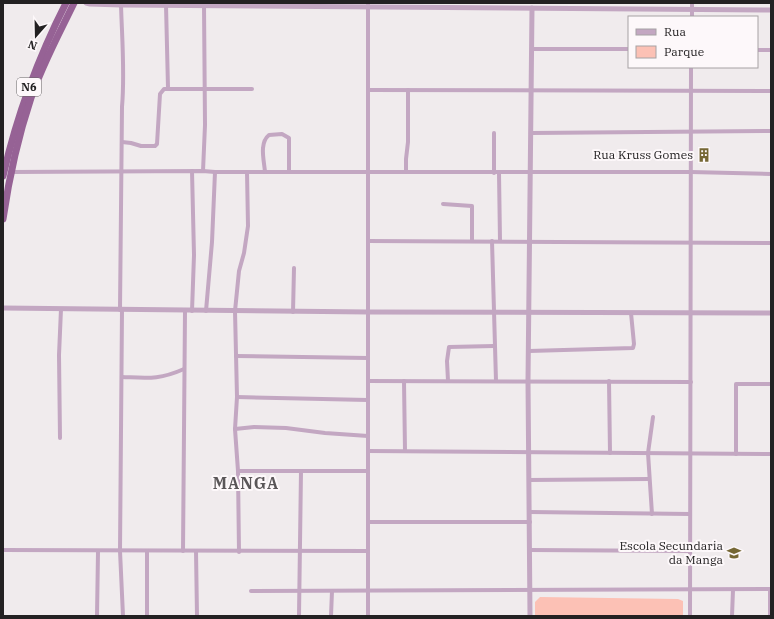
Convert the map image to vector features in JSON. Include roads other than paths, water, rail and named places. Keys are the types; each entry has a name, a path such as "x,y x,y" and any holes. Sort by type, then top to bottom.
{"highway":[{"name":"N6","path":"3,176 17,122 30,85 53,28 66,3"},
{"name":"N6","path":"3,220 11,172 32,97 49,55 74,3"}],"street":[{"path":"86,3 121,5 532,5 771,10"},
{"path":"692,3 692,16"},
{"path":"121,5 124,80 122,142 120,551 123,616"},
{"path":"166,5 168,88"},
{"path":"203,171 204,5"},
{"path":"368,5 368,616"},
{"path":"530,616 528,381 532,5"},
{"path":"532,49 628,49"},
{"path":"758,50 771,50"},
{"path":"690,616 692,68"},
{"path":"122,142 140,146 155,146 157,144 160,94 162,90 168,88 252,89"},
{"path":"368,90 771,91"},
{"path":"406,172 408,142 408,90"},
{"path":"531,133 771,132"},
{"path":"494,133 500,241"},
{"path":"265,172 263,150 266,138 269,135 282,134 289,138 289,172"},
{"path":"192,171 194,255 192,311"},
{"path":"11,172 691,172 771,174"},
{"path":"206,311 212,242 215,172"},
{"path":"239,552 238,471 235,428 237,397 235,311 239,271 246,247 248,226 247,172"},
{"path":"443,204 472,206 472,241"},
{"path":"368,241 771,243"},
{"path":"492,241 496,381"},
{"path":"294,268 294,312"},
{"path":"3,308 61,310 294,312 771,313"},
{"path":"60,438 59,355 61,310"},
{"path":"183,551 185,311"},
{"path":"529,351 633,348 634,344 631,313"},
{"path":"448,381 449,347 494,346"},
{"path":"236,356 368,358"},
{"path":"122,377 163,377 184,369"},
{"path":"368,381 691,382"},
{"path":"404,381 405,451"},
{"path":"609,381 610,453"},
{"path":"736,454 736,384 771,384"},
{"path":"237,397 368,400"},
{"path":"652,514 648,453 653,417"},
{"path":"235,428 286,428 368,436"},
{"path":"368,451 771,454"},
{"path":"238,471 368,471"},
{"path":"299,616 301,471"},
{"path":"529,480 649,479"},
{"path":"530,512 690,514"},
{"path":"368,522 530,522"},
{"path":"3,550 98,552 368,551"},
{"path":"530,550 690,551"},
{"path":"147,551 147,616"},
{"path":"97,616 98,552"},
{"path":"196,552 197,616"},
{"path":"251,591 770,589 770,616"},
{"path":"732,616 733,590"},
{"path":"331,616 332,591"}],"place":[{"name":"Rua Kruss Gomes","path":"704,155"},
{"name":"Escola Secundaria da Manga","path":"734,553"}],"district":[{"name":"MANGA","path":"246,483"}]}
